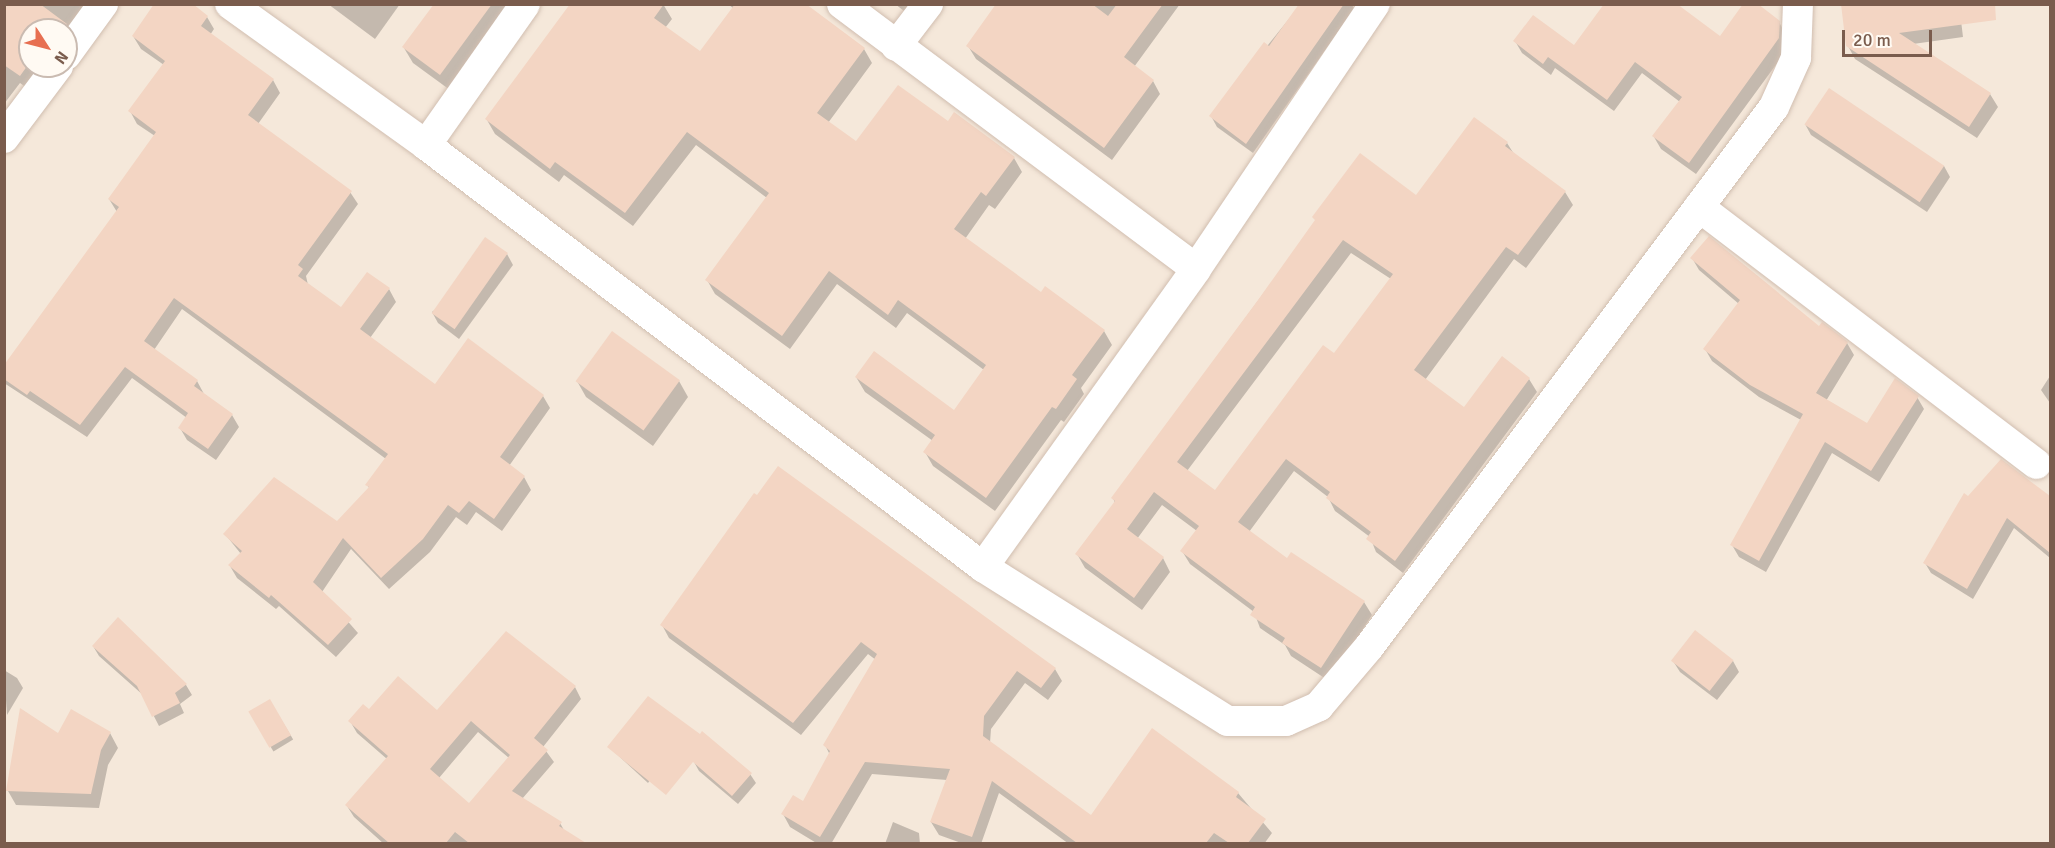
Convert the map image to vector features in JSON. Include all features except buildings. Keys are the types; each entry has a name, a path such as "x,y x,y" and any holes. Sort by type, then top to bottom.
{"street":[{"path":"78,38 103,4"},
{"path":"230,4 426,145 983,567 1228,721 1286,721 1319,706 1368,648 1774,107 1796,58 1798,4"},
{"path":"426,145 525,4"},
{"path":"842,4 1196,269"},
{"path":"896,46 928,4"},
{"path":"983,567 1196,269 1375,4"},
{"path":"4,138 49,78"},
{"path":"1699,207 2036,464"}],"shaded area":[{"path":"5,5 2050,5 2050,843 5,843"}]}
